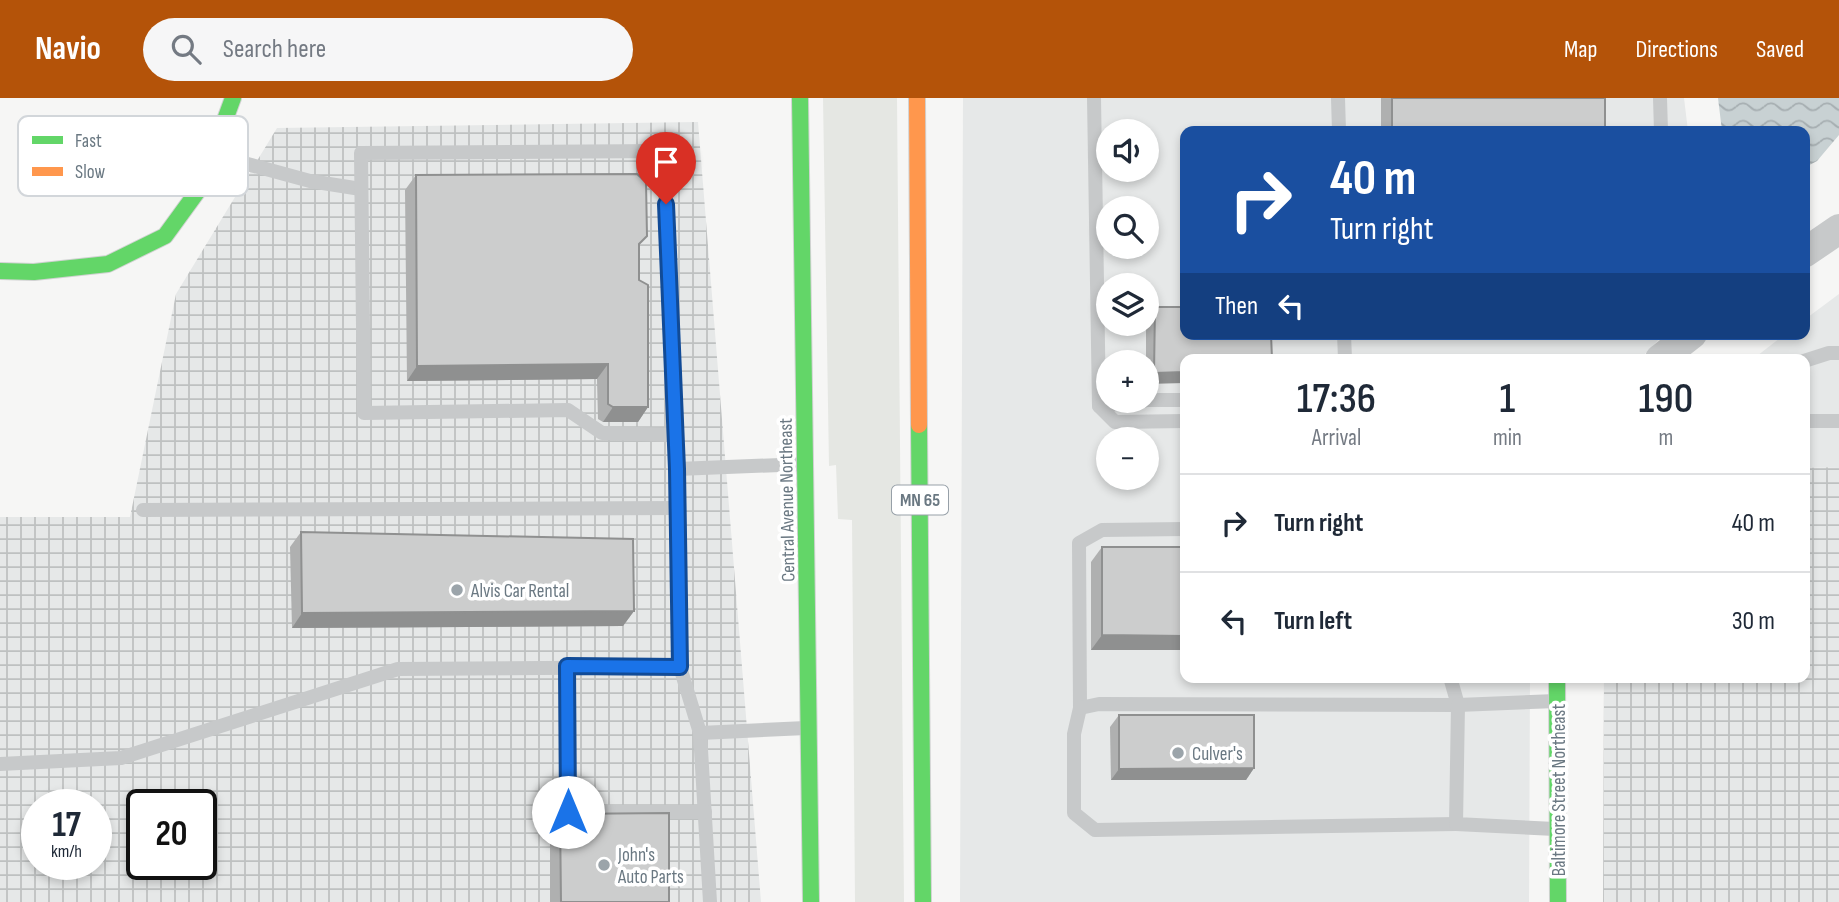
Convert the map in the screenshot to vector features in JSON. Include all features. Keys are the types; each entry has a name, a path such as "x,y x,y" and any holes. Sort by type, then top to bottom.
{"main road":[{"path":"226,116 233,98"},
{"name":"Central Avenue Northeast","path":"800,98 811,728 811,902"},
{"name":"MN 65","path":"917,98 923,902"},
{"path":"0,271 34,272 108,264 164,236 194,196"},
{"name":"Baltimore Street Northeast","path":"1557,683 1558,902"}],"street":[{"path":"1810,249 1839,229"},
{"path":"1666,354 1684,340"}],"lane":[{"path":"1094,98 1098,350"},
{"path":"1338,98 1339,126"},
{"path":"1660,98 1661,126"},
{"path":"676,435 602,433 568,410 364,413 361,153 663,151 676,435 680,667 700,733 710,902"},
{"path":"248,165 310,181 361,189"},
{"path":"1810,359 1839,353"},
{"path":"1159,401 1180,400"},
{"path":"1106,413 1115,422 1180,421"},
{"path":"1810,421 1839,421"},
{"path":"677,469 807,464"},
{"path":"143,510 678,508"},
{"path":"1180,529 1102,530 1079,543 1080,708 1074,734 1074,813 1095,830 1457,824 1559,830"},
{"path":"567,666 568,812 705,812"},
{"path":"0,764 121,758 398,669 680,667"},
{"path":"1452,683 1458,705 1457,824"},
{"path":"1080,708 1098,704 1458,705 1557,701"},
{"path":"700,733 811,728"}],"shaded area":[{"path":"823,98 897,98 904,902 855,902 852,520 838,519 836,465 829,466"},
{"path":"963,98 1684,98 1687,126 1180,126 1180,340 1658,340 1645,354 1180,354 1180,683 1530,683 1529,902 960,902"},
{"path":"698,122 761,902 0,902 0,517 130,517 176,294 236,196 248,196 248,176 277,128"},
{"path":"1839,294 1839,467 1810,468 1810,354 1759,354 1777,340 1810,340 1810,316"},
{"path":"1839,467 1839,902 1603,902 1604,683 1810,683 1810,468"}],"water":[{"path":"1718,98 1839,98 1839,135 1817,161 1810,165 1810,126 1721,126"}],"building":[{"path":"1392,98 1605,98 1605,126 1392,126"},
{"path":"637,174 646,182 647,236 639,244 639,280 648,285 648,407 613,407 608,404 608,364 417,366 416,175"},
{"path":"1159,307 1180,307 1180,340 1271,340 1272,354 1180,354 1180,372 1159,373 1159,350 1154,350 1155,336 1159,336"},
{"name":"Alvis Car Rental","path":"301,532 633,539 634,611 302,613"},
{"path":"1102,547 1180,547 1180,636 1102,635"},
{"name":"Culver's","path":"1119,715 1254,715 1254,768 1119,769"},
{"name":"John's Auto Parts","path":"669,813 669,902 561,902 560,814"}],"traffic: fast":[{"path":"226,116 233,98"},
{"path":"800,98 811,902"},
{"path":"0,271 34,272 108,264 165,236 194,196"},
{"path":"919,425 923,902"},
{"path":"1557,683 1558,902"}],"traffic: slow":[{"path":"917,98 919,425"}],"place":[{"name":"Alvis Car Rental","path":"457,590"},
{"name":"Culver's","path":"1178,753"},
{"name":"John's Auto Parts","path":"604,865"}],"route":[{"path":"568,812 567,666 680,667 677,469 666,204"}]}
